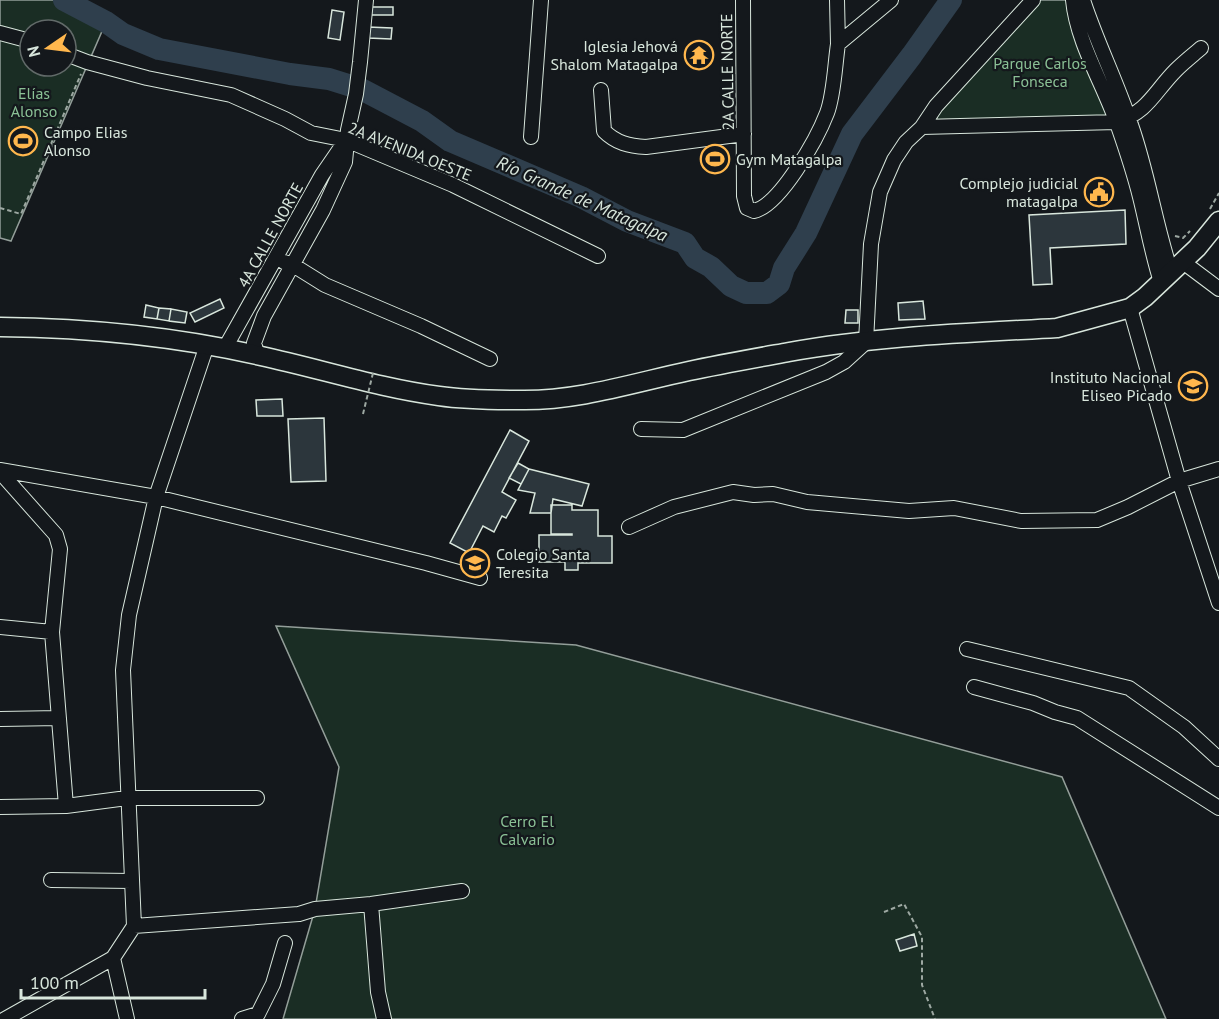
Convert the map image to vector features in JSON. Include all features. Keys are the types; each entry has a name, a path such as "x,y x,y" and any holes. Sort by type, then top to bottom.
{"main road":[{"path":"0,327 78,329 167,338 225,348 405,390 482,400 525,400 590,394 699,369 816,348 866,342 1057,328 1130,308 1145,297 1197,248 1214,217"}],"street":[{"name":"4A CALLE NORTE","path":"261,356 256,350 256,335 264,316 345,162 347,135 356,94 366,0"},
{"path":"531,137 541,0"},
{"name":"2A CALLE NORTE","path":"743,0 744,196 747,208 754,211 762,209 775,199 807,153 828,112 838,44"},
{"path":"837,0 838,44"},
{"path":"838,44 891,0"},
{"path":"641,429 683,430 706,423 826,372 844,362 866,342 871,244 879,192 894,160 906,142 922,127 936,106 1033,0"},
{"path":"1073,0 1083,41 1123,120"},
{"path":"1083,0 1123,120 1150,250 1171,272 1219,289"},
{"path":"0,33 18,38"},
{"path":"922,127 1123,120 1144,108 1175,70 1201,48"},
{"name":"2A AVENIDA OESTE","path":"78,59 147,78 231,95 311,133 347,135 598,256"},
{"path":"601,90 603,131 612,139 630,146 646,147 744,134"},
{"name":"4A CALLE NORTE","path":"225,348 322,175 347,135"},
{"path":"276,260 292,265 325,285 421,326 490,359"},
{"path":"1130,308 1179,481 1219,603"},
{"path":"0,1017 5,1019 113,958 134,926 123,670 129,615 156,497 207,345"},
{"path":"629,527 674,507 734,492 754,495 773,494 807,502 909,511 954,508 1021,521 1097,520 1179,481 1219,469"},
{"path":"0,471 156,497 480,578"},
{"path":"0,471 56,535 60,549 52,632 66,806"},
{"path":"0,627 52,632"},
{"path":"967,649 1129,688 1184,727 1219,759"},
{"path":"974,687 1077,718 1219,808"},
{"path":"0,719 59,718"},
{"path":"0,807 66,806 127,798 257,798"},
{"path":"51,880 132,881"},
{"path":"134,926 299,914 315,909 371,904 462,891"},
{"path":"371,904 378,992 384,1019"},
{"path":"242,1019 258,1014 273,984 285,943"},
{"path":"113,958 128,1019"}],"path":[{"path":"0,208 21,214 87,62"},
{"path":"1214,217 1219,193"},
{"path":"1172,235 1183,238 1192,229"},
{"path":"363,414 373,374"},
{"path":"884,912 904,904 922,937 922,985 935,1019"}],"green space":[{"name":"Elías Alonso","path":"0,0 64,0 106,22 11,241 0,238"},
{"name":"Parque Carlos Fonseca","path":"1034,0 1073,0 1117,122 922,127"},
{"name":"Cerro El Calvario","path":"276,626 576,645 1062,777 1166,1019 283,1019 315,909 339,767"}],"building":[{"path":"370,7 393,7 393,15 370,15"},
{"path":"332,10 344,12 340,40 328,38"},
{"path":"368,27 392,28 391,39 368,38"},
{"path":"1125,210 1126,244 1050,248 1052,284 1033,285 1029,215"},
{"path":"220,299 224,308 195,322 190,313"},
{"path":"923,301 925,319 899,320 898,303"},
{"path":"146,305 159,308 157,319 144,317"},
{"path":"159,308 171,309 169,321 157,319"},
{"path":"171,309 187,312 185,323 169,321"},
{"path":"846,310 858,310 858,323 845,323"},
{"path":"282,399 283,416 257,416 256,400"},
{"path":"324,418 326,481 291,482 288,419"},
{"path":"510,430 529,441 502,492 516,500 506,518 502,516 494,532 483,526 469,553 450,543"},
{"path":"518,463 529,469 521,484 509,478"},
{"path":"529,469 589,484 582,506 553,499 551,513 530,513 535,493 518,490"},
{"path":"551,505 572,505 572,510 598,510 598,536 612,536 612,563 578,563 578,570 565,570 565,562 539,562 539,535 572,535 551,534"},
{"path":"914,934 917,946 900,951 896,940"}],"waterway":[{"name":"Río Grande de Matagalpa","path":"64,0 106,22 123,34 159,49 290,74 329,79 361,89 422,121 450,141 581,197 627,221 685,243 695,258 711,267 731,286 746,293 767,293 779,284 784,268 806,233 852,134 951,0"}],"place":[{"name":"Iglesia Jehová Shalom Matagalpa","path":"699,55"},
{"name":"Campo Elias Alonso","path":"23,141"},
{"name":"Gym Matagalpa","path":"715,159"},
{"name":"Complejo judicial matagalpa","path":"1099,192"},
{"name":"Instituto Nacional Eliseo Picado","path":"1193,386"},
{"name":"Colegio Santa Teresita","path":"475,563"}]}
